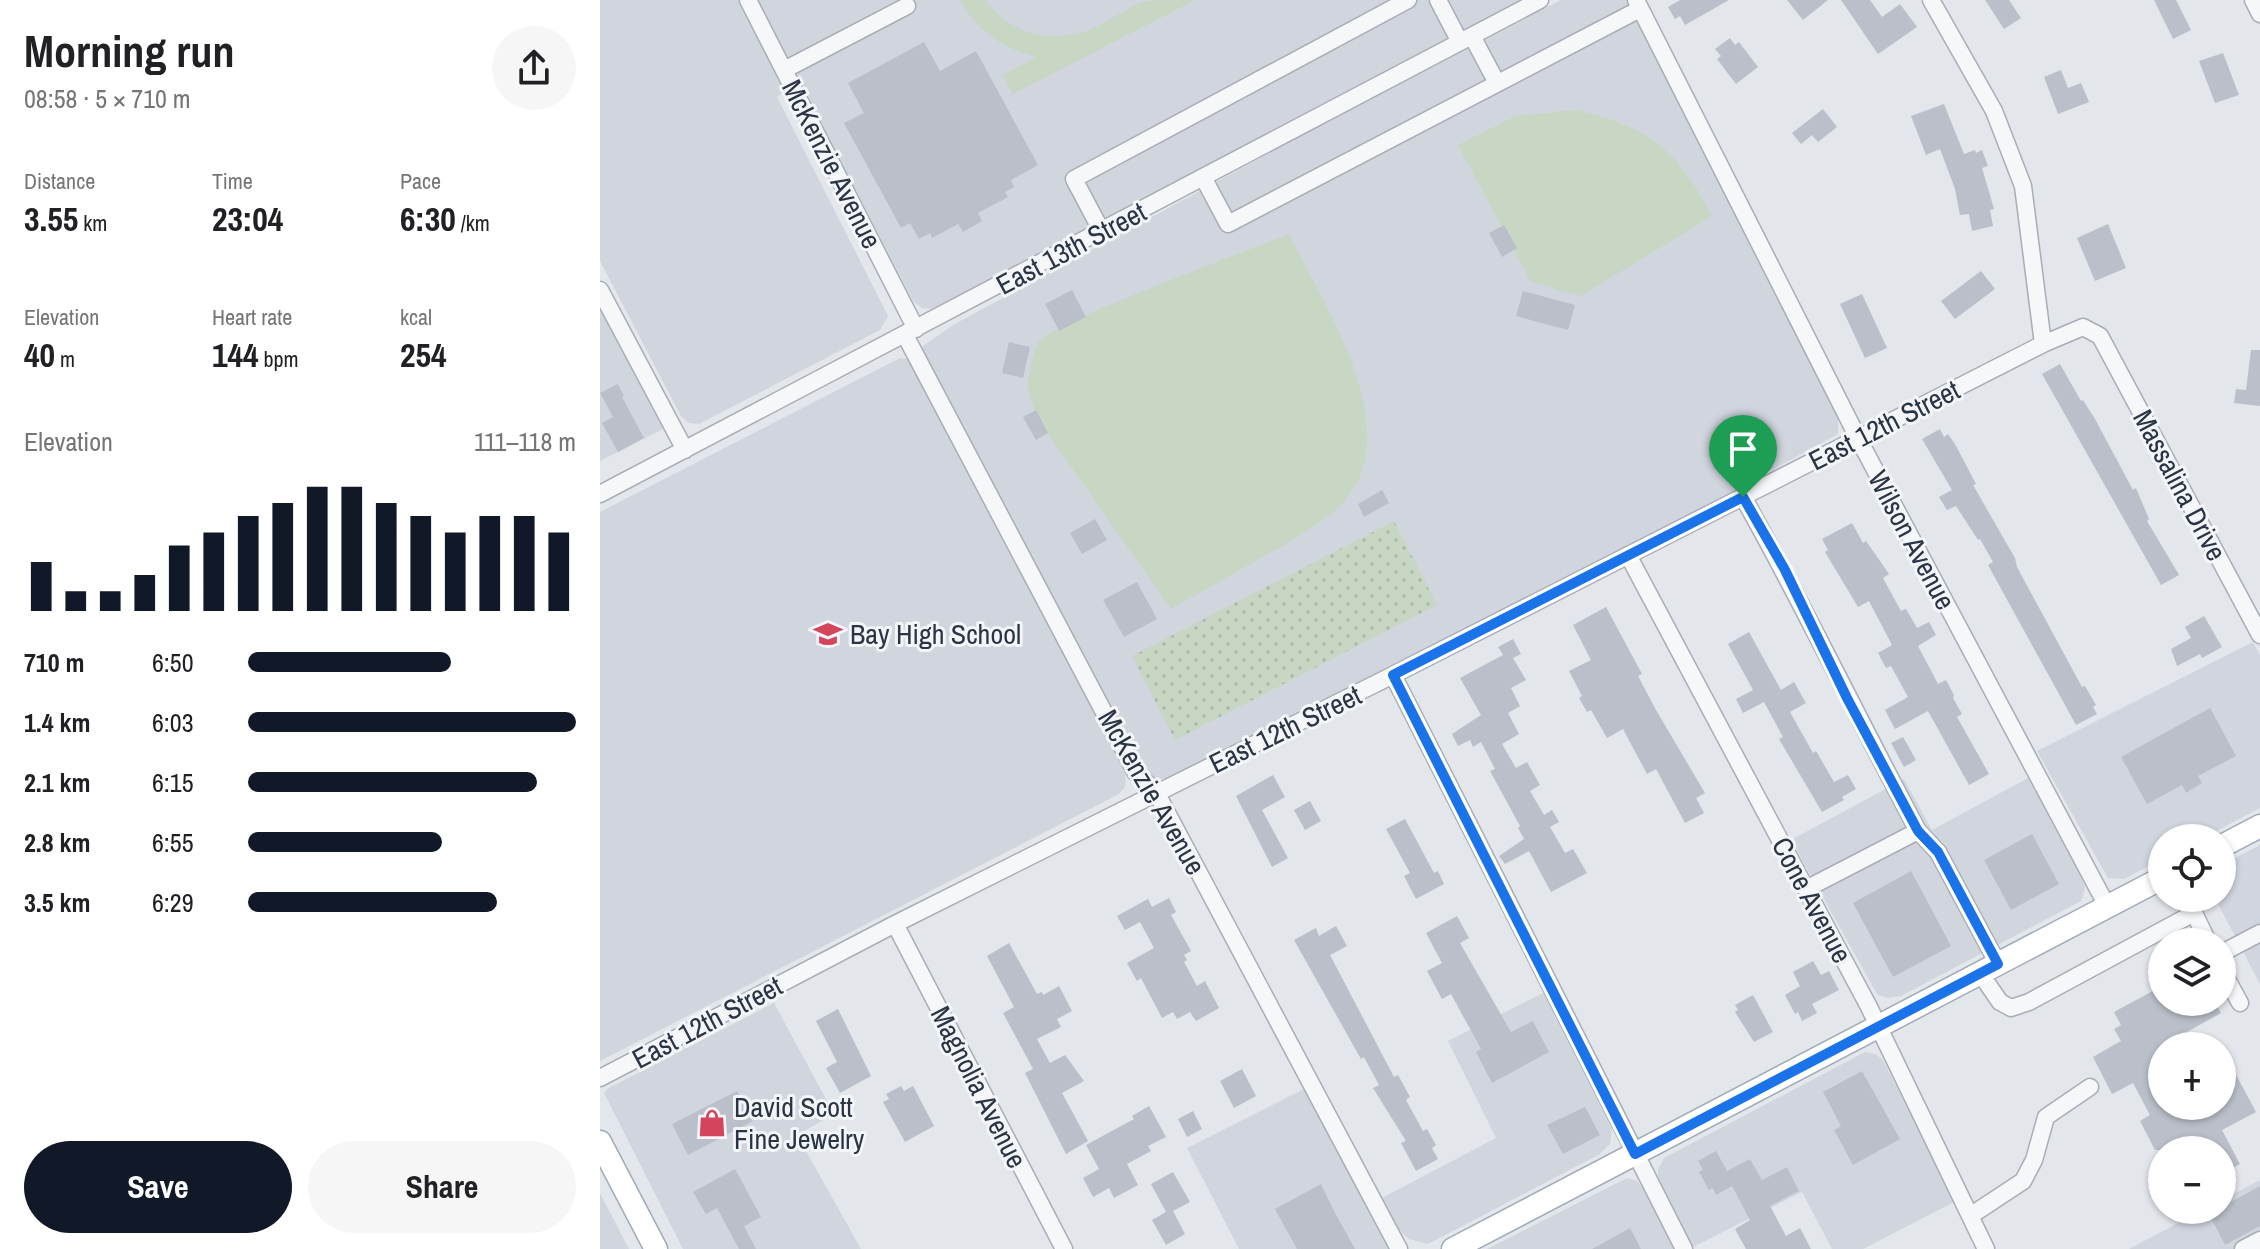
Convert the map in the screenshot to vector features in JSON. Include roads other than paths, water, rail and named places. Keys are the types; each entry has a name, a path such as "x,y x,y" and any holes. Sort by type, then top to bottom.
{"main road":[{"path":"2236,839 2260,826"},
{"path":"1453,1249 2148,885"},
{"path":"600,1142 656,1249"}],"street":[{"name":"McKenzie Avenue","path":"748,0 911,332 1136,773 1156,792 1399,1249"},
{"path":"1102,232 1074,179 1408,0"},
{"path":"1438,0 1497,83"},
{"name":"East 13th Street","path":"600,494 1540,0"},
{"path":"1931,0 1994,111 2023,186 2043,344"},
{"path":"2253,0 2260,14"},
{"path":"1203,177 1228,224 1497,83 1638,4"},
{"name":"Wilson Avenue","path":"1638,4 1858,438 2107,906"},
{"path":"784,70 907,6"},
{"path":"600,290 685,450"},
{"name":"East 12th Street","path":"600,1078 895,924 2043,344 2083,327 2100,336"},
{"name":"Massalina Drive","path":"2100,336 2260,635"},
{"path":"1743,497 1785,570 1847,698 1918,831 1938,852 1989,968 2000,1002 2011,1008 2029,1002 2180,912"},
{"name":"Cone Avenue","path":"1628,555 1878,1026 1986,1249"},
{"path":"1393,675 1684,1249"},
{"path":"1806,889 1918,831"},
{"name":"Magnolia Avenue","path":"895,924 1064,1249"},
{"path":"2236,946 2260,933"},
{"path":"2236,996 2240,1003"},
{"path":"1970,1216 2023,1181 2034,1160 2046,1117 2090,1087"},
{"path":"2243,1249 2260,1240"}],"place":[{"name":"Bay High School","path":"828,634"},
{"name":"David Scott Fine Jewelry","path":"712,1123"}]}
